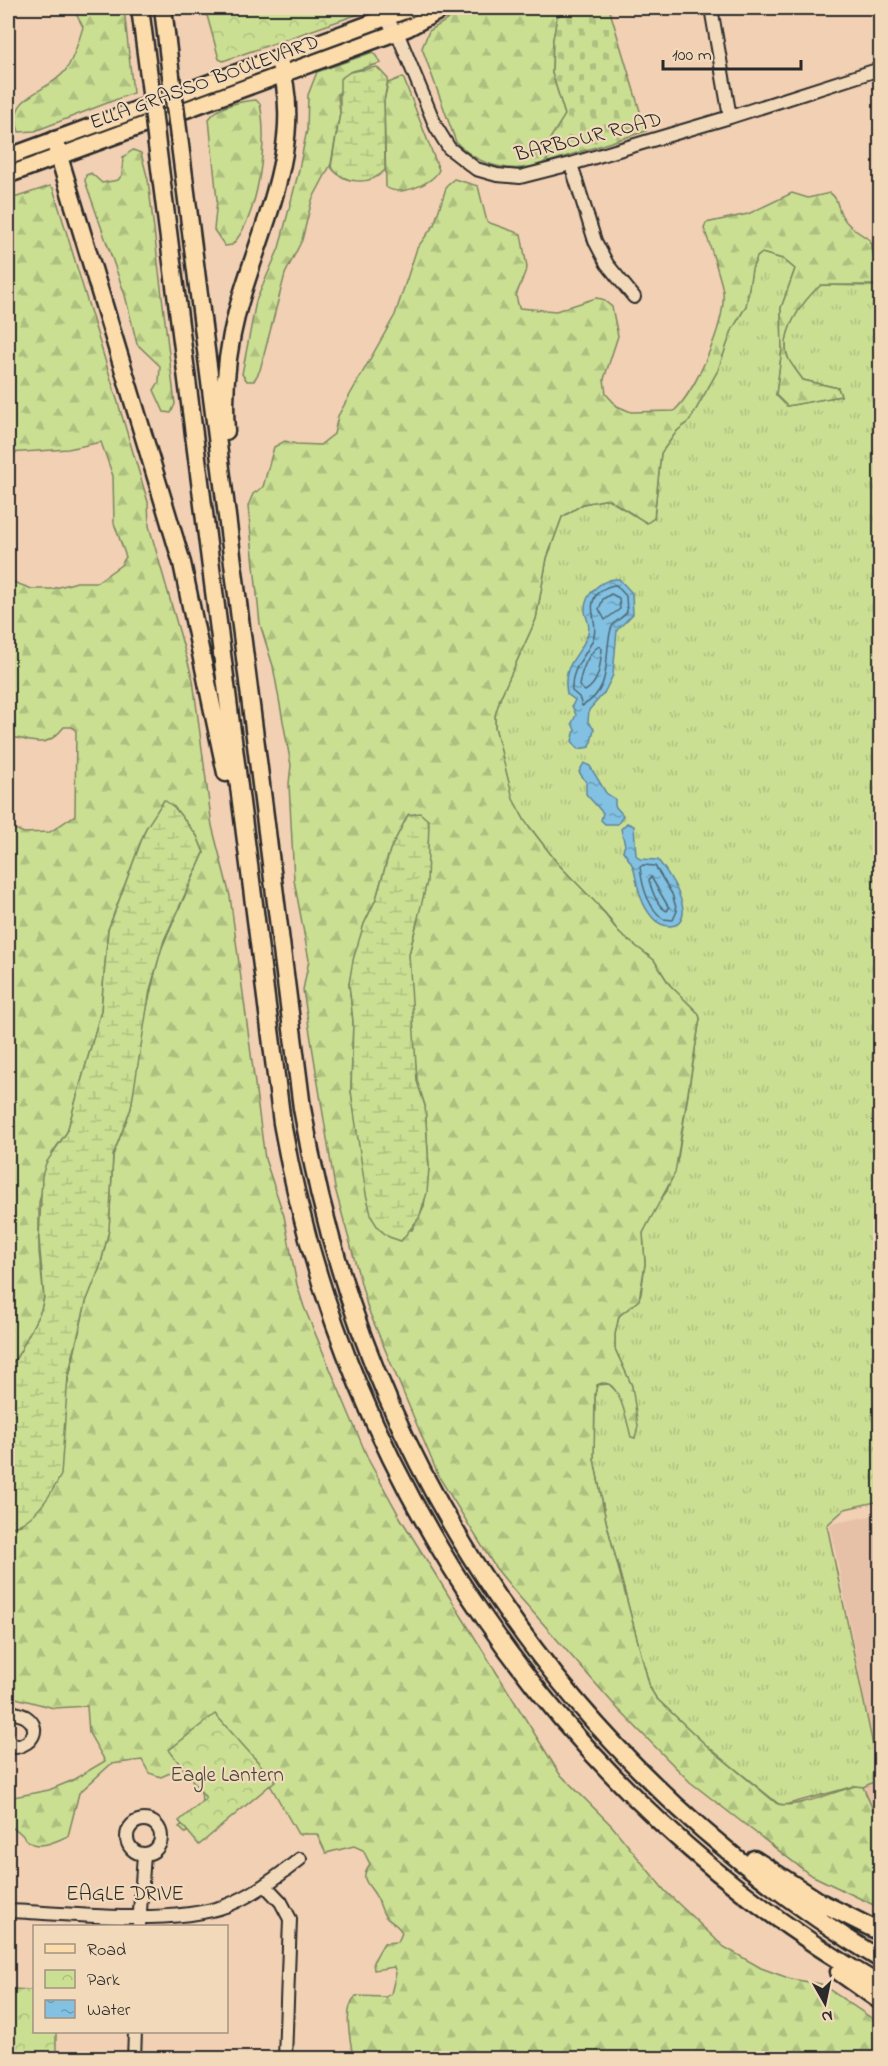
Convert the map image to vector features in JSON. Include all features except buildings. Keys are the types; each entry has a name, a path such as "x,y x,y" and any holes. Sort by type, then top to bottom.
{"highway":[{"path":"140,8 282,1123 303,1223 345,1356 400,1480 441,1553 476,1607 559,1717 609,1773 657,1820 714,1870 772,1915 880,1985"},
{"path":"163,8 302,1108 321,1201 347,1292 401,1429 439,1505 472,1561 512,1620 557,1679 605,1735 653,1785 756,1874 818,1919 880,1959"},
{"path":"226,513 228,466 225,401 229,355 238,310 281,165 287,106 280,66"},
{"path":"57,148 187,580 222,751 242,881 257,932"},
{"path":"653,1785 683,1803 784,1880 880,1932"},
{"path":"772,1915 804,1946 880,2001"}],"main road":[{"name":"ELLA GRASSO BOULEVARD","path":"280,66 380,13 412,8"},
{"name":"ELLA GRASSO BOULEVARD","path":"8,175 57,148 280,66 397,32 445,8"},
{"name":"ELLA GRASSO BOULEVARD","path":"8,157 57,148"}],"street":[{"path":"711,8 730,117"},
{"name":"BARBOUR ROAD","path":"380,13 397,32 436,127 449,148 476,169 520,177 730,117 880,69"},
{"path":"571,164 595,240 607,264 634,297"},
{"path":"8,1712 23,1715 32,1722 34,1731 31,1740 25,1745 16,1747 8,1740"},
{"path":"139,1921 144,1854"},
{"name":"EAGLE DRIVE","path":"8,1911 139,1921 203,1912 233,1904 266,1886 300,1859"},
{"path":"266,1886 281,1902 290,1919 285,2058"},
{"path":"134,2058 135,2033"}],"shaded area":[{"path":"880,1514 880,1779 830,1524"},
{"path":"880,1779 880,1826 863,1787"}],"green space":[{"path":"73,8 124,8 133,93 35,131 19,132 16,120 23,102 58,78 68,67 73,56 83,27"},
{"path":"205,8 376,8 223,61 219,59"},
{"path":"466,8 570,8 559,15 553,39 552,73 565,115 550,143 548,161 524,168 499,166 476,158 456,142 422,48 429,31"},
{"path":"570,8 609,8 646,131 542,164 549,158 551,137 565,115 552,73 553,39 557,17"},
{"path":"373,52 381,63 350,72 338,95 340,113 331,164 312,200 302,240 285,274 260,370 254,381 247,381 242,374 256,301 279,248 298,174 307,130 308,95 317,72"},
{"path":"377,67 388,79 384,101 385,170 365,181 350,180 336,173 331,167 340,113 340,79 350,72"},
{"path":"403,77 439,170 423,185 399,191 386,187 384,101 388,83"},
{"path":"256,100 260,104 263,138 255,198 241,232 232,245 225,246 214,230 217,200 209,119 223,108"},
{"path":"133,150 141,153 148,180 175,404 171,413 164,412 154,390 159,382 160,366 137,344 125,295 85,181 86,175 91,173 102,183 118,180 122,175 123,157"},
{"path":"454,179 478,186 487,222 521,234 527,267 516,296 519,308 556,311 596,298 602,299 612,307 618,336 604,379 606,394 617,406 631,412 674,411 683,401 700,372 715,338 723,305 723,292 704,229 706,223 748,214 792,193 808,198 830,193 847,222 870,240 879,285 821,285 800,309 786,340 789,360 803,380 838,388 841,396 787,406 776,395 782,349 781,308 795,269 783,259 762,253 757,257 752,269 746,306 732,330 718,370 690,420 677,431 661,453 654,518 647,523 608,499 583,504 562,517 547,558 536,619 501,696 495,715 495,727 513,799 525,821 559,865 597,904 620,934 654,960 669,984 698,1013 700,1018 675,1173 643,1233 645,1264 639,1300 619,1316 615,1334 615,1349 632,1386 638,1426 635,1438 631,1437 621,1401 611,1386 605,1383 597,1385 595,1394 594,1459 606,1521 650,1688 656,1698 707,1746 776,1803 792,1804 855,1786 863,1787 880,1826 880,1908 809,1874 690,1782 618,1709 495,1567 439,1477 368,1309 335,1188 303,990 309,960 294,880 289,784 291,765 273,666 260,624 248,506 253,494 263,487 274,447 285,441 320,445 334,434 338,416 395,315 417,248 434,225 447,185","holes":["408,815 418,919 409,954 410,1002 417,1081 425,1106 429,1168 424,1206 412,1230 372,1218 351,1091 353,1021 349,984 364,924 376,899 390,850"]},
{"path":"50,186 53,188 148,502 149,526 193,680 212,826 230,896 265,1159 284,1216 297,1285 304,1307 369,1461 401,1519 559,1773 612,1826 665,1891 724,1947 761,1968 791,1979 821,1984 880,2024 880,2058 353,2058 348,2026 349,2009 356,1996 386,1997 391,1994 396,1973 394,1967 374,1970 373,1962 384,1943 398,1942 402,1933 385,1916 366,1881 365,1874 370,1864 363,1850 354,1846 326,1853 317,1834 298,1834 270,1785 185,1833 179,1827 196,1816 202,1803 198,1783 190,1764 161,1777 149,1773 142,1760 111,1764 79,1793 68,1836 47,1844 36,1845 16,1830 8,1827 8,1798 49,1790 71,1781 105,1761 89,1733 87,1706 54,1708 8,1696 8,1528 21,1525 64,1400 86,1301 100,1267 109,1230 113,1155 131,1108 142,1028 160,952 204,853 197,836 174,807 146,828 108,930 101,1011 67,1132 52,1153 39,1202 39,1252 44,1298 41,1310 8,1371 8,812 12,828 24,833 50,832 75,815 76,731 72,727 64,727 50,740 43,742 8,737 8,580 32,589 52,589 77,582 97,582 121,565 126,557 114,523 113,476 101,442 68,449 8,453 8,200"},
{"path":"880,242 880,282 871,244"},
{"path":"762,253 783,259 795,269 781,308 782,349 776,395 787,406 841,396 838,388 803,380 789,360 786,340 800,309 821,285 873,286 880,282 880,1501 845,1509 827,1525 880,1779 863,1787 855,1786 781,1806 707,1746 656,1698 650,1688 606,1521 594,1459 597,1385 609,1384 618,1393 623,1405 632,1386 615,1349 615,1334 619,1316 634,1304 641,1294 645,1264 643,1233 653,1210 667,1191 678,1158 700,1018 698,1013 671,987 654,960 620,934 606,914 559,865 525,821 513,800 495,727 495,714 536,619 547,558 562,517 583,504 608,499 633,515 654,518 661,453 677,431 690,420 718,370 732,330 746,306 752,269 757,257"},
{"path":"164,800 174,807 197,836 204,853 164,940 150,990 131,1108 113,1155 109,1230 100,1267 86,1302 68,1376 61,1475 52,1492 33,1515 8,1528 8,1371 41,1310 44,1298 39,1239 42,1176 46,1163 67,1132 101,1011 108,930 146,828"},
{"path":"420,813 429,821 427,882 409,954 417,1081 425,1106 429,1168 427,1193 419,1218 401,1241 389,1237 379,1229 372,1218 366,1194 351,1091 353,1021 349,984 353,960 364,924 376,899 390,850 408,815"},
{"name":"Eagle Lantern","path":"215,1714 275,1781 199,1845 179,1821 206,1798 169,1750"},
{"path":"8,1989 33,1990 33,2033 56,2033 56,2058 8,2058"}],"water":[{"path":"619,579 632,593 633,614 617,630 613,675 604,693 589,710 588,722 594,729 590,747 578,749 572,741 575,730 572,723 576,715 572,706 575,700 567,694 567,674 589,630 585,605 591,593 606,581"},
{"path":"584,763 590,766 606,793 615,799 615,806 623,815 618,824 605,824 601,820 603,813 586,794 586,782 579,772"},
{"path":"627,823 634,826 636,855 640,859 658,860 677,890 682,903 683,916 677,924 667,926 661,924 652,917 645,906 630,860 623,851 625,845 621,829"}]}
